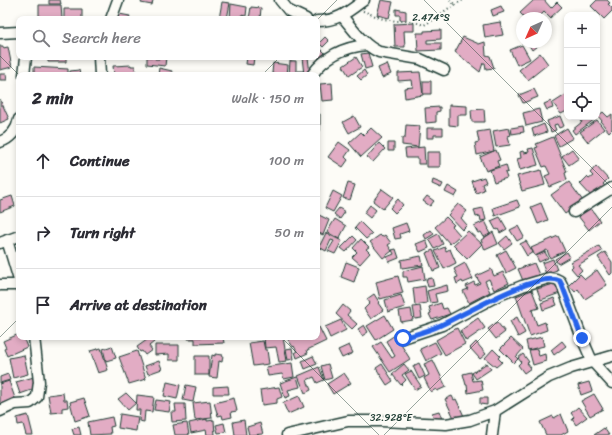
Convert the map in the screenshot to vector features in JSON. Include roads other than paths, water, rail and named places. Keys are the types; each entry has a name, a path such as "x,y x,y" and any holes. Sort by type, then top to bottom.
{"street":[{"path":"111,16 118,0"},
{"path":"280,0 289,11 300,16"},
{"path":"320,21 327,21 342,16 364,0"},
{"path":"342,16 367,45 379,52 420,59 444,70"},
{"path":"0,33 16,32"},
{"path":"314,72 332,55 350,48 367,45"},
{"path":"24,72 26,60"},
{"path":"99,60 100,72"},
{"path":"0,142 13,134 16,129"},
{"path":"574,212 612,188"},
{"path":"16,237 4,241 16,272"},
{"path":"403,338 442,325 522,286 549,278 556,279 560,281 562,285 592,361 612,383"},
{"path":"0,285 16,285"},
{"path":"0,411 15,404 30,403 37,397 39,382 34,340"},
{"path":"287,435 348,421 446,424 470,420 495,411 549,377 592,361 612,356"},
{"path":"492,435 495,411"}]}
